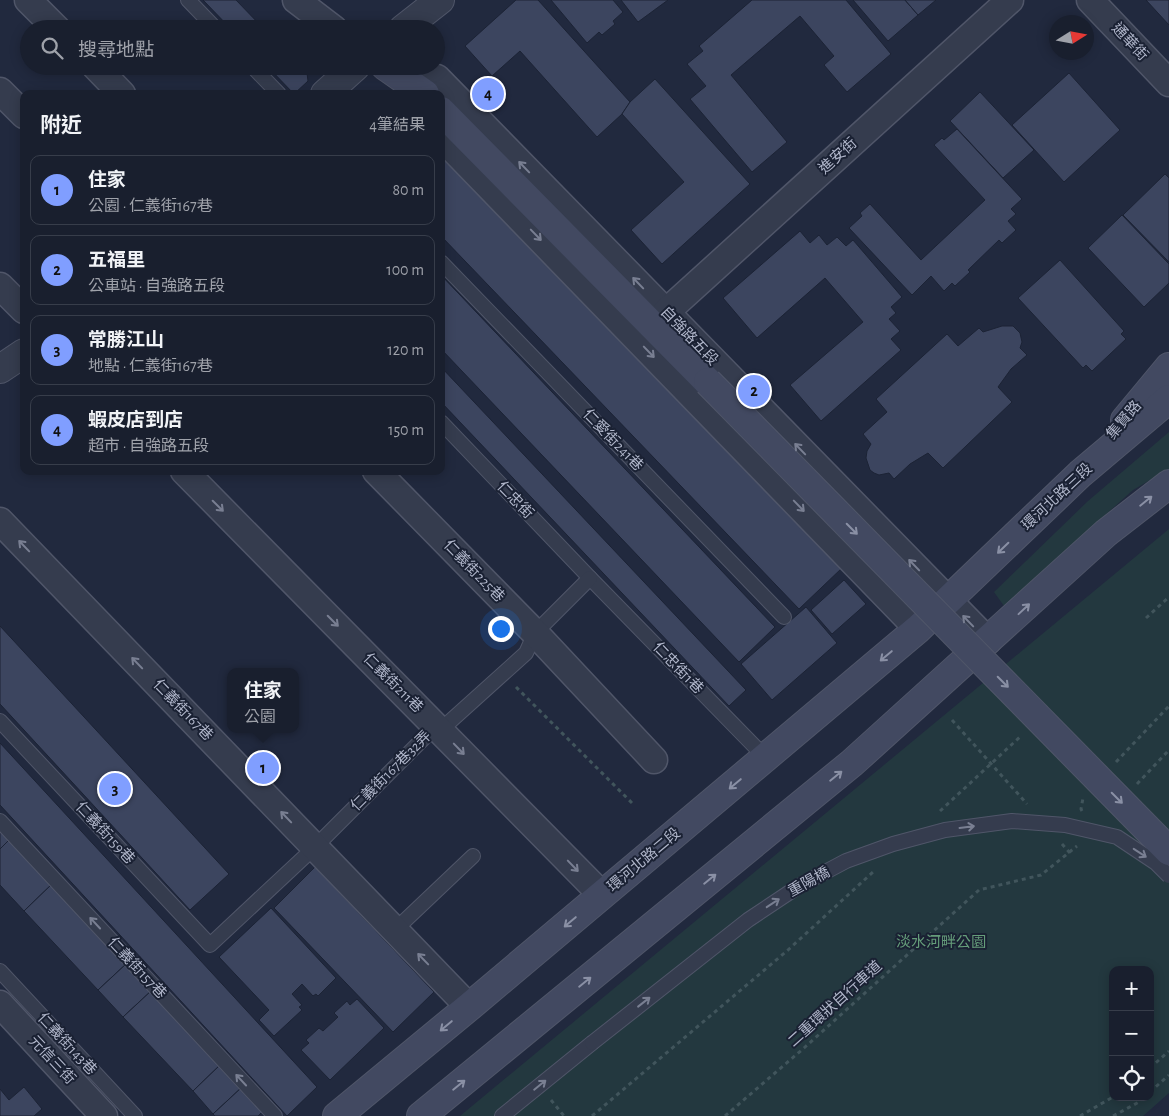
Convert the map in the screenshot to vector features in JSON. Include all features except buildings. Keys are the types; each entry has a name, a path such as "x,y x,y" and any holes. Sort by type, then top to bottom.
{"main road":[{"path":"398,75 419,90"},
{"path":"445,115 1169,851"},
{"name":"集賢路","path":"1080,474 1169,367"},
{"name":"環河北路三段","path":"948,600 1080,474 1169,399"},
{"path":"421,1116 852,763 1106,534 1169,484"},
{"name":"環河北路二段","path":"337,1116 766,758 918,629 948,600"}],"street":[{"path":"28,0 48,20"},
{"path":"296,0 322,20"},
{"path":"414,20 440,0"},
{"name":"進安街","path":"666,312 1010,0"},
{"name":"通華街","path":"1090,0 1169,83"},
{"path":"104,75 118,90"},
{"path":"329,90 346,75"},
{"path":"385,75 398,90"},
{"name":"自強路五段","path":"428,75 437,78 988,642"},
{"path":"0,91 20,111"},
{"path":"445,141 918,629"},
{"path":"0,286 20,306"},
{"path":"0,369 20,356"},
{"name":"仁義街211巷","path":"188,475 602,895"},
{"name":"仁義街225巷","path":"380,475 535,633 654,760"},
{"name":"仁義街167巷","path":"0,521 469,1007"},
{"name":"元信三街","path":"0,1004 104,1116"}],"lane":[{"path":"188,0 207,20"},
{"path":"260,75 274,90"},
{"name":"仁愛街241巷","path":"445,266 784,617"},
{"name":"仁忠街","path":"445,426 590,578"},
{"name":"仁義街167巷32弄","path":"210,945 315,847 436,726 445,726 526,654 535,633 590,578"},
{"name":"仁忠街1巷","path":"590,578 766,758"},
{"name":"仁義街159巷","path":"0,721 210,945"},
{"name":"仁義街157巷","path":"0,821 274,1116"},
{"name":"重陽橋","path":"502,1116 748,920 799,886 846,861 894,844 945,830 1012,821 1065,825 1117,837 1156,863 1169,876"},
{"path":"395,930 473,856"},
{"name":"仁義街143巷","path":"0,971 134,1116"}],"path":[{"path":"1146,618 1169,597"},
{"path":"503,674 632,803"},
{"path":"1122,756 1169,706"},
{"path":"933,818 1039,719"},
{"path":"952,720 1030,808"},
{"path":"1136,785 1169,750"},
{"name":"二重環狀自行車道","path":"726,1116 979,890 1041,875 1070,853 1083,840"},
{"path":"592,1116 788,950 875,871"},
{"path":"1154,1064 1169,1051"},
{"path":"1154,1088 1169,1075"},
{"path":"547,1095 564,1116"},
{"path":"1080,1116 1109,1098"},
{"path":"1114,1116 1138,1101"}],"green space":[{"path":"1169,432 1169,469 1133,490 1004,606 994,592 1088,501"},
{"name":"淡水河畔公園","path":"1169,529 1169,1093 1143,1116 460,1116"}],"place":[{"name":"蝦皮店到店","path":"488,94"},
{"name":"五福里","path":"754,391"},
{"name":"住家","path":"263,768"},
{"name":"常勝江山","path":"115,789"}]}
